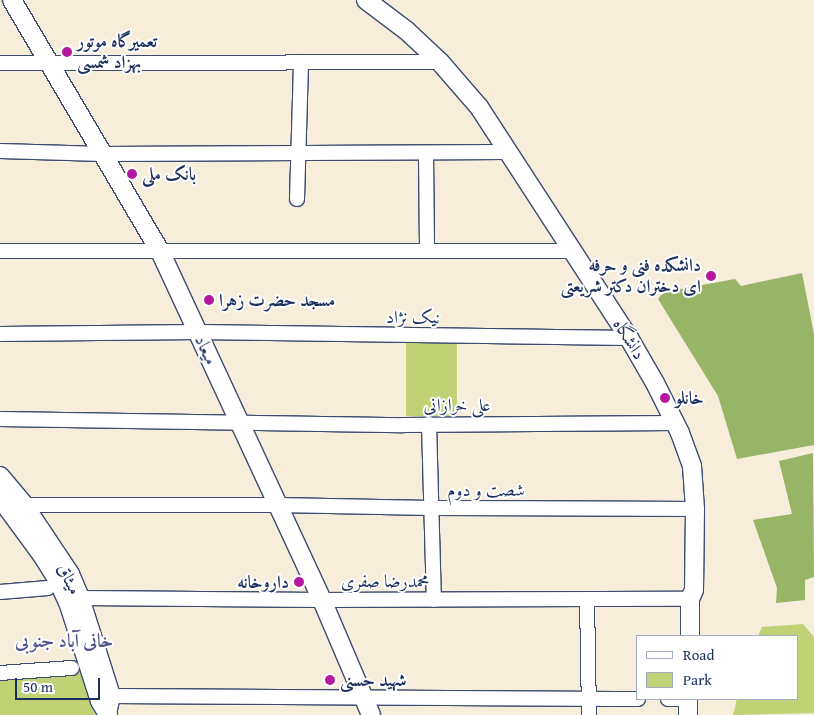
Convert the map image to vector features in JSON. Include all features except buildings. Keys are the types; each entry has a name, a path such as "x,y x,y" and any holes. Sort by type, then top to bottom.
{"street":[{"name":"میعاد","path":"12,0 160,251 322,600 371,715"},
{"name":"دانشگاه","path":"366,0 407,31 440,62 479,107 629,338 674,423 692,466 695,508 694,590 690,599 690,635"},
{"path":"0,62 440,62"},
{"path":"297,199 301,62"},
{"path":"0,152 103,154 508,152"},
{"path":"426,152 427,251"},
{"path":"0,251 572,251"},
{"name":"نیک نژاد","path":"0,334 198,332 629,338"},
{"name":"علی خرازانی","path":"0,419 430,424 674,423"},
{"path":"430,424 434,600"},
{"name":"میثاق","path":"0,476 24,505 70,574 74,600 100,701 108,714"},
{"name":"میثاق","path":"0,498 74,600 111,696"},
{"name":"شصت و دوم","path":"24,505 695,508"},
{"path":"0,592 48,588"},
{"path":"587,599 589,715"},
{"name":"محمدرضا صفری","path":"74,600 690,599"},
{"path":"0,673 72,668"},
{"path":"108,714 111,696 363,699 636,699"},
{"path":"688,700 688,715"}],"green space":[{"path":"802,273 814,334 814,445 737,459 718,396 658,299 664,292 735,279 741,286"},
{"path":"406,341 457,341 457,416 406,416"},
{"path":"813,453 814,577 805,580 805,600 776,603 777,588 753,520 792,514 779,461"},
{"path":"803,624 814,637 814,713 733,715 737,700 799,700 799,635 758,635 762,627"},
{"path":"81,673 95,715 0,715 0,680"}],"place":[{"name":"تعمیرگاه موتور بهزاد شمسی","path":"67,52"},
{"name":"بانک ملی","path":"132,174"},
{"name":"دانشکده فنی و حرفه ای دختران دکتر شریعتی","path":"711,276"},
{"name":"مسجد حضرت زهرا","path":"209,300"},
{"name":"خانلو","path":"665,398"},
{"name":"داروخانه","path":"299,582"},
{"name":"شهید حسنی","path":"330,680"}],"district":[{"name":"خانی آباد جنوبی","path":"64,641"}]}
